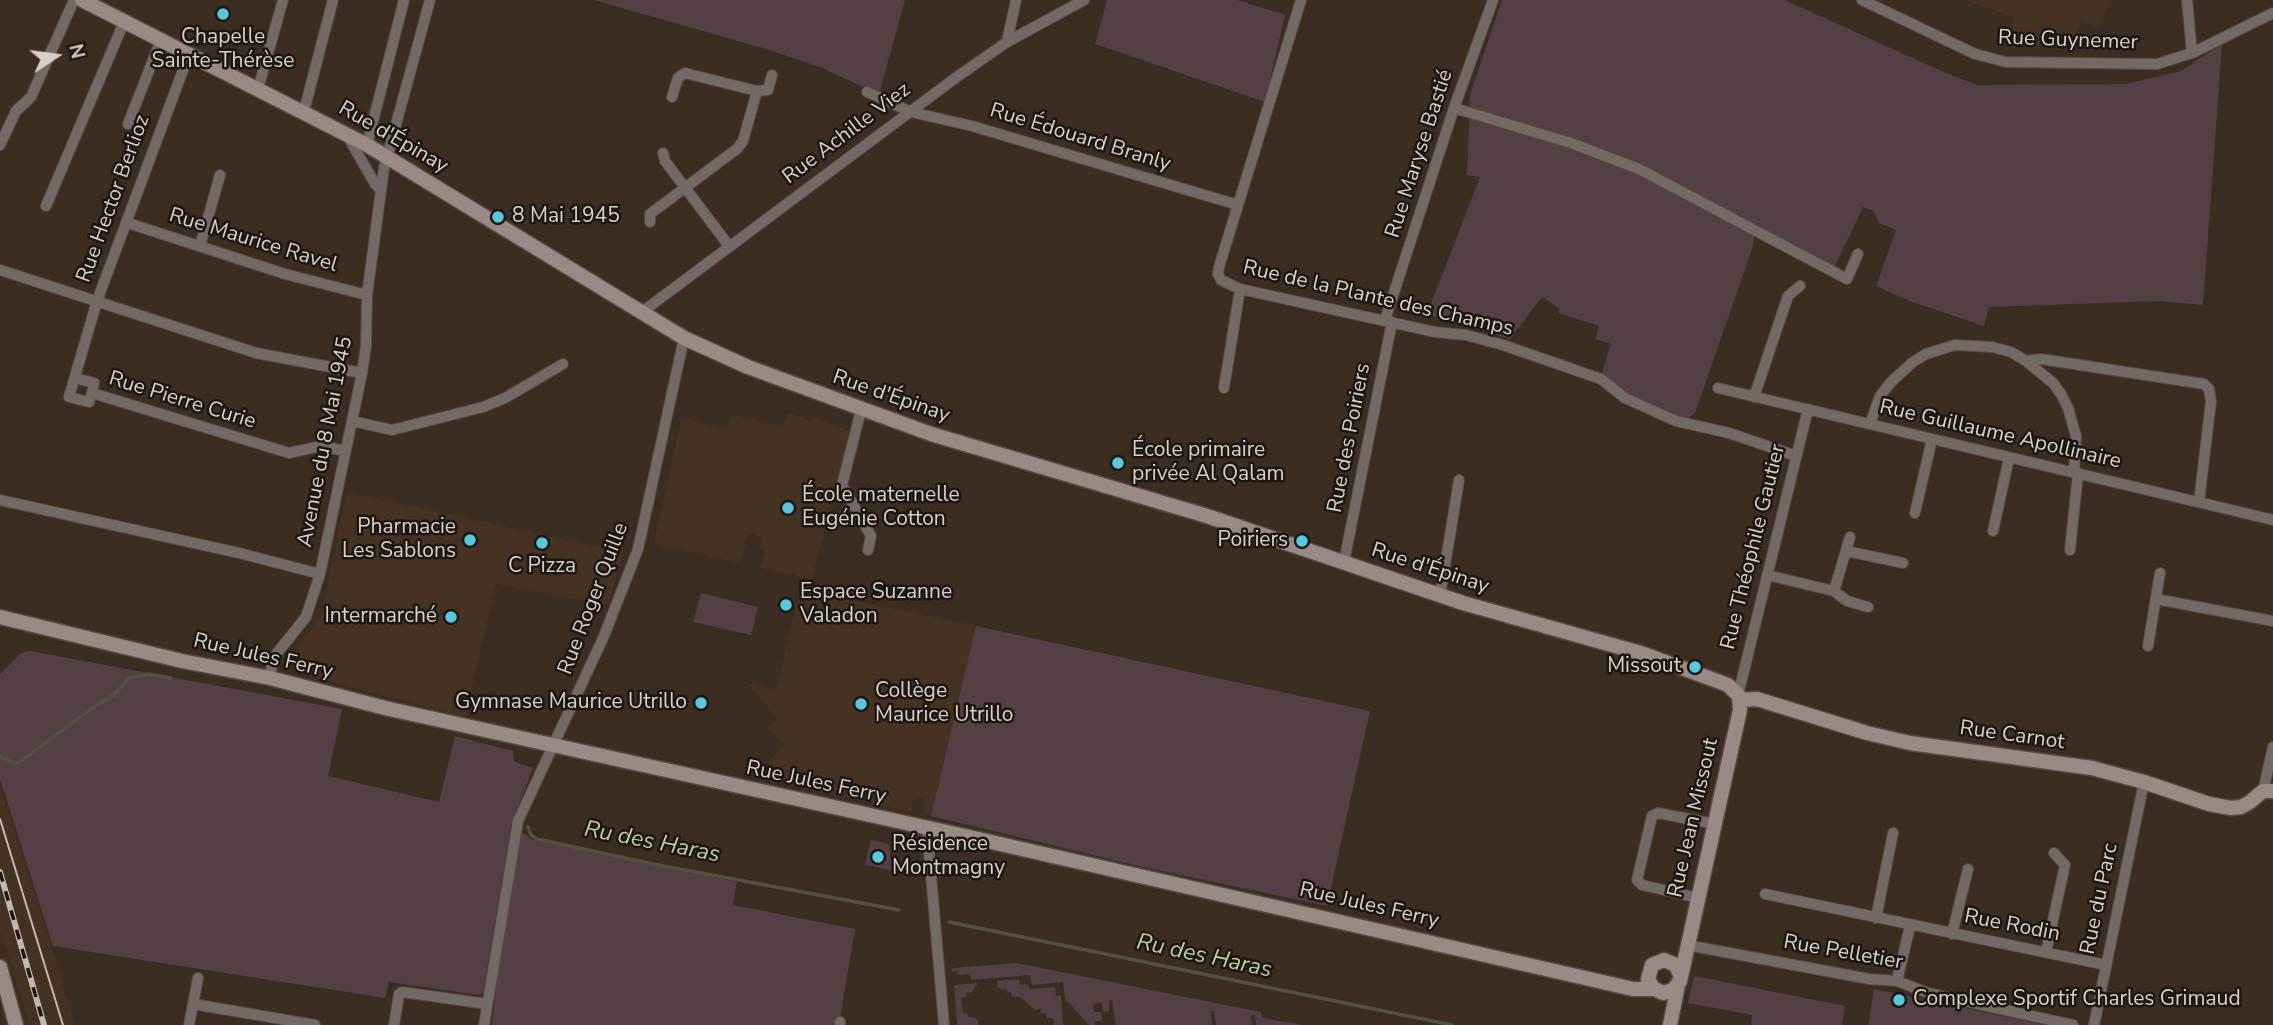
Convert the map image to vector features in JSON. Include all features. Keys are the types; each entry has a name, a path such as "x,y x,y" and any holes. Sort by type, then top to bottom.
{"main road":[{"name":"Rue d'Épinay","path":"82,0 366,145 684,338 748,367 861,410 1026,464 1207,516 1440,596 1644,654 1720,681 1739,697"},
{"name":"Rue Jules Ferry","path":"0,617 182,661 270,678 385,708 1623,986 1637,989 1670,985"},
{"name":"Rue Carnot","path":"1739,697 1758,699 1867,733 1910,743 2092,768 2209,804 2231,808 2241,807 2268,791"},
{"name":"Rue Jean Missout","path":"1671,1020 1670,985 1687,945 1740,710 1739,697"},
{"path":"1623,986 1687,945"},
{"path":"1648,972 1649,983 1670,985 1676,965 1666,960"},
{"path":"0,967 16,1025"}],"street":[{"path":"0,145 16,111 30,97 74,0"},
{"path":"258,89 283,0"},
{"path":"304,111 333,0"},
{"path":"366,145 404,0"},
{"name":"Avenue du 8 Mai 1945","path":"270,678 277,653 306,617 320,574 362,373 381,190 430,0"},
{"path":"1007,42 1016,0"},
{"name":"Rue Achille Viez","path":"642,312 954,79 1007,42 1084,0"},
{"path":"1238,205 1301,0"},
{"name":"Rue Maryse Bastié","path":"1389,321 1454,108 1493,0"},
{"name":"Rue Guynemer","path":"1862,0 1975,54 2006,62 2165,62 2192,53 2273,13"},
{"path":"2186,0 2192,53"},
{"path":"46,206 124,22"},
{"path":"128,124 160,40"},
{"name":"Rue Hector Berlioz","path":"0,270 97,301 128,223 188,54"},
{"path":"672,97 678,78 685,72 757,91 768,90 772,75"},
{"path":"650,222 650,214 738,148 743,141 757,91"},
{"name":"Rue Édouard Branly","path":"867,92 911,112 972,126 1238,205"},
{"path":"1454,108 1571,143 1639,169 1847,279 1858,254"},
{"path":"346,134 381,190"},
{"path":"663,153 665,161 729,246"},
{"path":"200,246 220,175"},
{"name":"Rue de la Plante des Champs","path":"1238,205 1218,274 1221,280 1240,289 1435,332 1466,335 1531,354 1601,379 1625,398 1676,421 1730,433 1796,456"},
{"name":"Rue Maurice Ravel","path":"128,223 285,274 368,295"},
{"path":"1754,397 1788,296 1800,286"},
{"path":"1224,388 1240,289"},
{"path":"92,393 94,383 75,378 97,301 256,353 362,373"},
{"name":"Rue des Poiriers","path":"1344,562 1389,321"},
{"name":"Rue Roger Quille","path":"484,1025 518,821 604,636 638,549 684,338"},
{"path":"1870,424 1880,396 1891,382 1926,354 1955,345 1973,344 2011,352 2026,361 2057,388 2068,408 2076,436 2070,550"},
{"path":"2026,361 2041,359 2198,382 2208,388 2211,401 2199,502"},
{"path":"352,421 392,430 483,407 505,398 563,364"},
{"path":"2057,388 2060,372 2072,364"},
{"name":"Rue Pierre Curie","path":"75,378 69,397 89,402 92,393 289,453 321,446 346,451"},
{"name":"Rue Guillaume Apollinaire","path":"1718,388 2273,520"},
{"name":"Rue Théophile Gautier","path":"1739,697 1808,409"},
{"path":"861,410 842,485 871,536 868,550"},
{"path":"1914,513 1932,439"},
{"path":"1993,531 2009,458"},
{"path":"1440,596 1458,480"},
{"path":"0,500 239,553 320,574"},
{"path":"1834,591 1850,537"},
{"path":"1846,551 1903,564"},
{"path":"2148,646 2160,573"},
{"path":"1767,575 1834,591 1847,601 1868,607"},
{"path":"2156,600 2273,621"},
{"path":"2268,791 2273,747"},
{"name":"Rue du Parc","path":"2094,1025 2144,782"},
{"path":"1698,898 1642,885 1637,880 1652,816 1658,813 1714,824"},
{"path":"927,829 944,1025"},
{"path":"1876,918 1893,833"},
{"path":"2046,952 2065,865 2054,853"},
{"path":"1952,934 1968,869"},
{"name":"Rue Rodin","path":"1765,894 2106,965"},
{"path":"1897,981 1910,926"},
{"name":"Rue Pelletier","path":"1687,945 1869,979 1897,981 1928,993 2073,1025"},
{"path":"190,1025 198,978"},
{"path":"394,1025 399,994 402,992 487,1004"},
{"path":"193,1004 315,1025"}],"shaded area":[{"path":"594,0 905,0 879,94 822,68 766,49"},
{"path":"1107,0 1238,0 1285,15 1265,102 1095,44"},
{"path":"1502,0 1785,0 1977,85 2126,84 2181,71 2222,44 2203,305 2159,301 1989,307 1984,326 1910,301 1876,286 1896,230 1879,223 1873,211 1863,207 1834,268 1755,230 1752,249 1695,413 1688,419 1671,415 1629,395 1601,375 1611,344 1595,339 1599,326 1558,313 1560,309 1542,297 1510,339 1427,314 1480,177 1467,175 1470,95"},
{"path":"1964,0 2110,0 2101,28 2080,21 2074,39 2053,32 2050,44 2010,46 2014,17"},
{"name":"École maternelle Eugénie Cotton","path":"788,412 813,422 815,418 850,431 812,579 761,568 765,551 760,549 762,537 748,533 741,563 654,544 681,418 727,429 731,415 784,426"},
{"path":"347,492 623,552 608,605 496,584 465,717 297,673 292,656 322,612"},
{"name":"Collège Maurice Utrillo","path":"800,589 976,626 931,816 923,814 923,798 914,797 912,811 874,804 788,783 766,765 784,745 768,728 777,719 747,683 776,689"},
{"path":"701,593 758,607 751,635 693,622"},
{"path":"976,626 1370,711 1327,906 1143,867 931,816"},
{"path":"30,651 342,709 328,776 439,802 455,736 513,751 514,761 533,768 512,822 483,993 478,995 389,982 385,998 53,946 0,779 0,674 21,653"},
{"path":"0,785 75,1025 30,1025 0,931"},
{"path":"521,831 531,839 737,882 733,905 855,929 840,1018 835,1018 834,1025 492,1025 501,946"},
{"path":"871,840 889,844 892,871 865,864"},
{"path":"1017,963 1261,1012 1262,1018 1303,1025 1256,1025 1255,1015 1251,1015 1252,1025 1216,1025 1214,1011 1211,1011 1212,1025 1116,1025 1112,1000 1109,1001 1109,1011 1103,1012 1102,1003 1093,1004 1094,1012 1101,1012 1102,1021 1089,1025 1065,999 1063,982 1032,985 1030,975 971,980 970,974 958,975 957,971 952,971 952,968"},
{"path":"1694,976 1845,1006 1842,1025 1751,1025 1752,1015 1688,1003"},
{"path":"1019,979 1020,985 1028,984 1029,989 1055,987 1056,996 1061,995 1063,1025 1054,1025 1053,1018 1046,1018 1046,1013 1041,1014 1040,1009 1035,1010 1020,997 1012,997 1011,992 1007,993 1006,989 1002,990 997,986 997,981"},
{"path":"978,983 972,992 961,998 963,1013 978,1020 978,1025 957,1025 954,985"},
{"name":"Complexe Sportif Charles Grimaud","path":"1874,989 2045,1025 1868,1025"}],"waterway":[{"name":"Ru des Haras","path":"0,757 17,764 114,695 129,678 149,674 171,678"},
{"name":"Ru des Haras","path":"528,827 531,835 537,839 653,864 899,910"},
{"name":"Ru des Haras","path":"949,922 1452,1025"}],"tram line":[{"path":"0,819 63,1025"}],"railway":[{"path":"0,872 44,1025"}],"place":[{"name":"Chapelle Sainte-Thérèse","path":"223,14"},
{"name":"8 Mai 1945","path":"498,217"},
{"name":"École primaire privée Al Qalam","path":"1118,463"},
{"name":"École maternelle Eugénie Cotton","path":"788,508"},
{"name":"Pharmacie Les Sablons","path":"470,540"},
{"name":"Poiriers","path":"1302,541"},
{"name":"C Pizza","path":"542,543"},
{"name":"Espace Suzanne Valadon","path":"786,605"},
{"name":"Intermarché","path":"451,617"},
{"name":"Missout","path":"1695,667"},
{"name":"Gymnase Maurice Utrillo","path":"701,703"},
{"name":"Collège Maurice Utrillo","path":"861,704"},
{"name":"Résidence Montmagny","path":"878,857"},
{"name":"Complexe Sportif Charles Grimaud","path":"1899,1000"}]}
